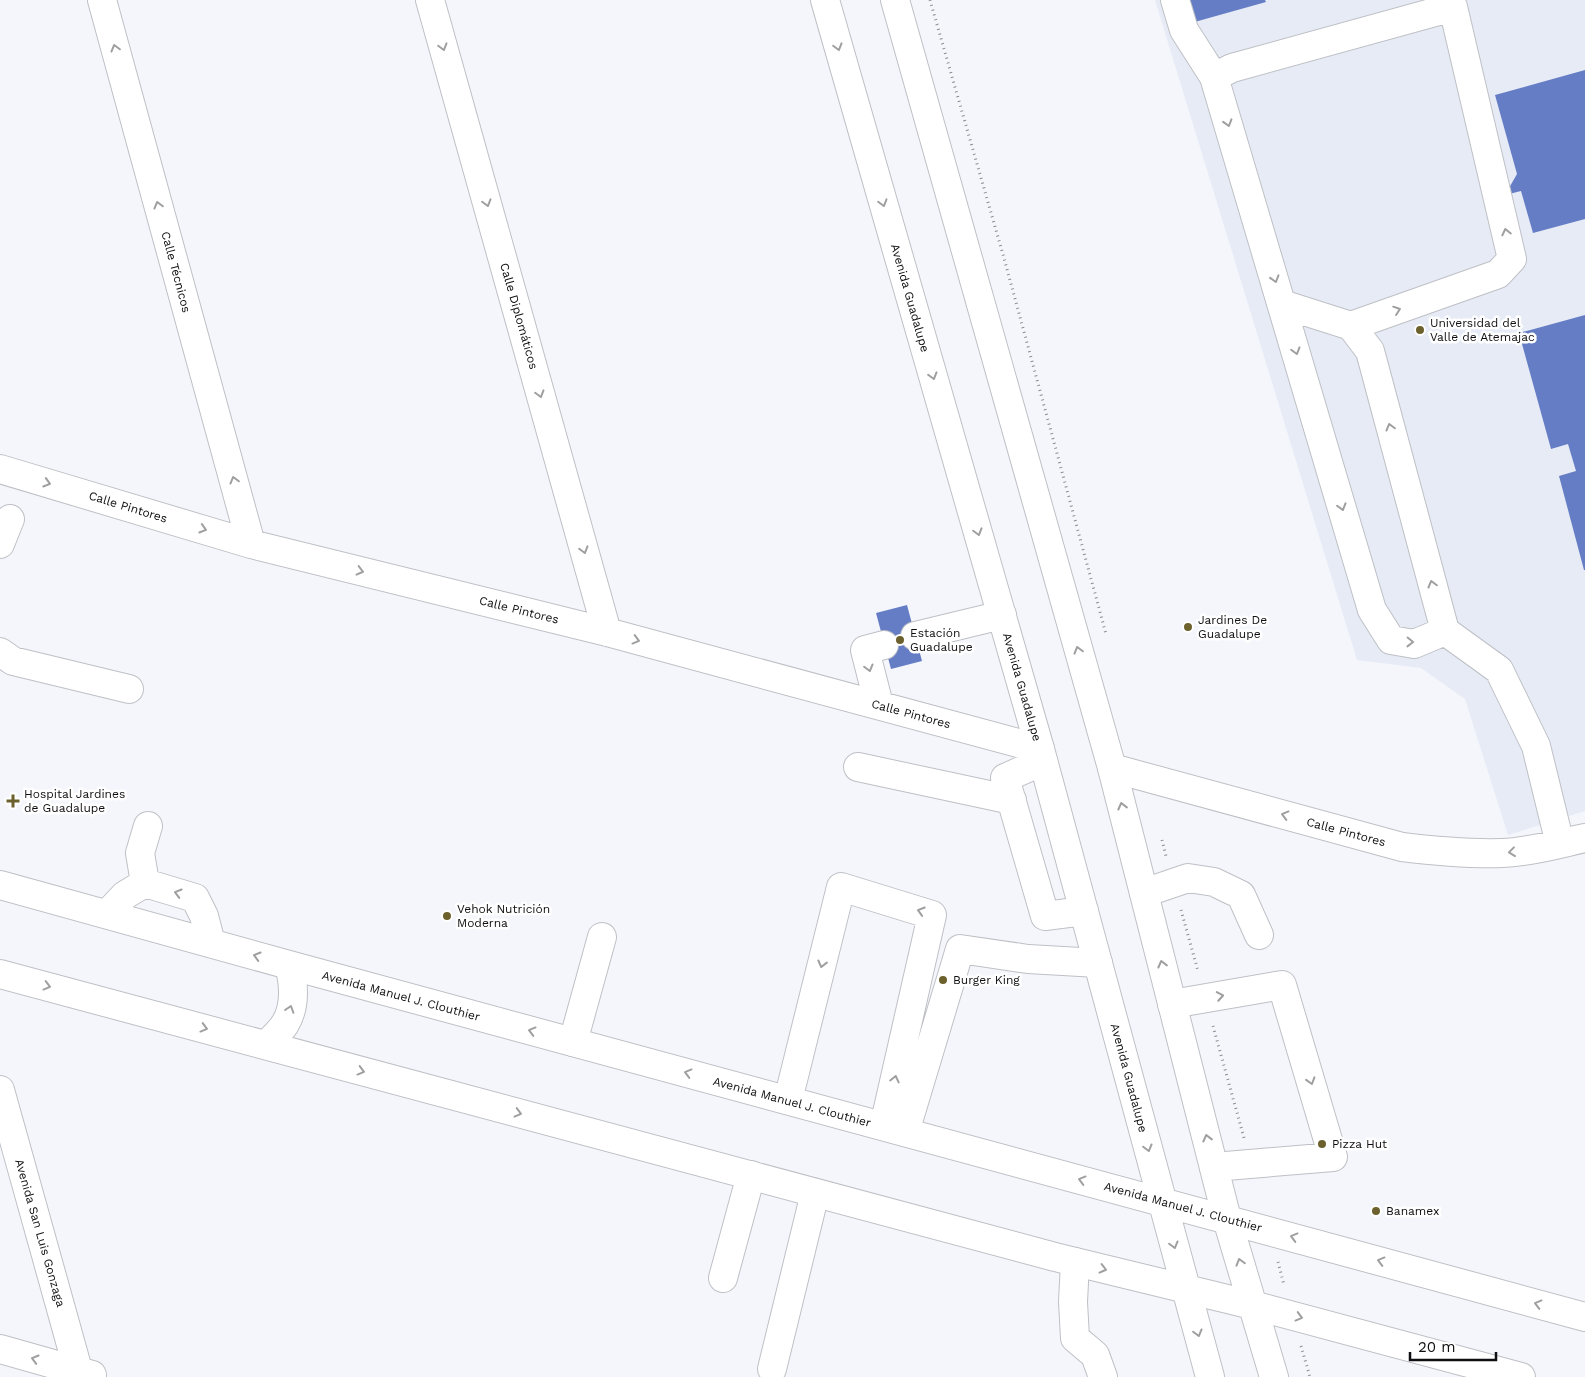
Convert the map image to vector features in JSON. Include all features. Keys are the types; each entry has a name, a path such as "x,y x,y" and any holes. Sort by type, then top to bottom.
{"main road":[{"name":"Calle Técnicos","path":"102,0 251,544"},
{"name":"Calle Diplomáticos","path":"430,0 607,632"},
{"name":"Avenida Guadalupe","path":"824,0 1002,615 1210,1377"},
{"path":"894,0 1112,768 1227,1219 1274,1377"},
{"path":"1175,0 1184,30 1214,77 1372,610 1391,640 1414,644 1445,631"},
{"path":"1214,77 1232,68 1453,6 1512,259 1498,274 1351,326"},
{"path":"1282,304 1351,326 1370,351 1445,631 1499,670 1536,746 1573,841"},
{"name":"Calle Pintores","path":"0,469 251,544 607,632 879,705 1041,755"},
{"path":"0,544 10,519"},
{"path":"915,636 1002,615"},
{"path":"879,705 865,650 884,645"},
{"path":"0,652 13,661 129,688"},
{"path":"1041,755 1005,778 1045,916 1084,911"},
{"path":"858,767 1012,800"},
{"name":"Calle Pintores","path":"1112,768 1402,847 1444,852 1503,853 1537,849 1573,841"},
{"path":"145,884 140,853 148,826"},
{"path":"1144,893 1188,878 1214,882 1241,895 1259,935"},
{"path":"107,914 125,895 145,884 195,898 204,916 211,944"},
{"name":"Avenida Manuel J. Clouthier","path":"0,885 1585,1317"},
{"path":"788,1100 841,887 932,915 894,1129"},
{"path":"573,1042 602,937"},
{"path":"894,1129 960,949 1028,959 1098,963"},
{"path":"266,1045 285,1024 293,1003 293,981 289,965"},
{"path":"0,974 815,1193 1076,1262 1252,1305 1521,1377"},
{"path":"1172,1004 1282,985 1333,1157 1214,1167"},
{"name":"Avenida San Luis Gonzaga","path":"0,1090 85,1375"},
{"path":"723,1278 751,1175"},
{"path":"772,1369 815,1193"},
{"path":"1076,1262 1072,1302 1075,1338 1095,1355 1103,1377"},
{"path":"0,1349 85,1375"}],"shaded area":[{"name":"Universidad del Valle de Atemajac","path":"1155,0 1585,0 1585,811 1508,835 1465,699 1421,668 1357,660"}],"building":[{"path":"1185,0 1265,0 1266,2 1191,23"},
{"path":"1585,70 1585,219 1533,233 1521,191 1505,195 1517,174 1495,95"},
{"path":"1585,315 1584,570 1559,476 1576,471 1568,444 1551,449 1519,333"},
{"name":"Estación Guadalupe","path":"907,605 922,661 891,669 876,613"}],"place":[{"name":"Universidad del Valle de Atemajac","path":"1420,330"},
{"name":"Jardines De Guadalupe","path":"1188,627"},
{"name":"Estación Guadalupe","path":"900,640"},
{"name":"Hospital Jardines de Guadalupe","path":"13,801"},
{"name":"Vehok Nutrición Moderna","path":"447,916"},
{"name":"Burger King","path":"943,980"},
{"name":"Pizza Hut","path":"1322,1144"},
{"name":"Banamex","path":"1376,1211"}]}
